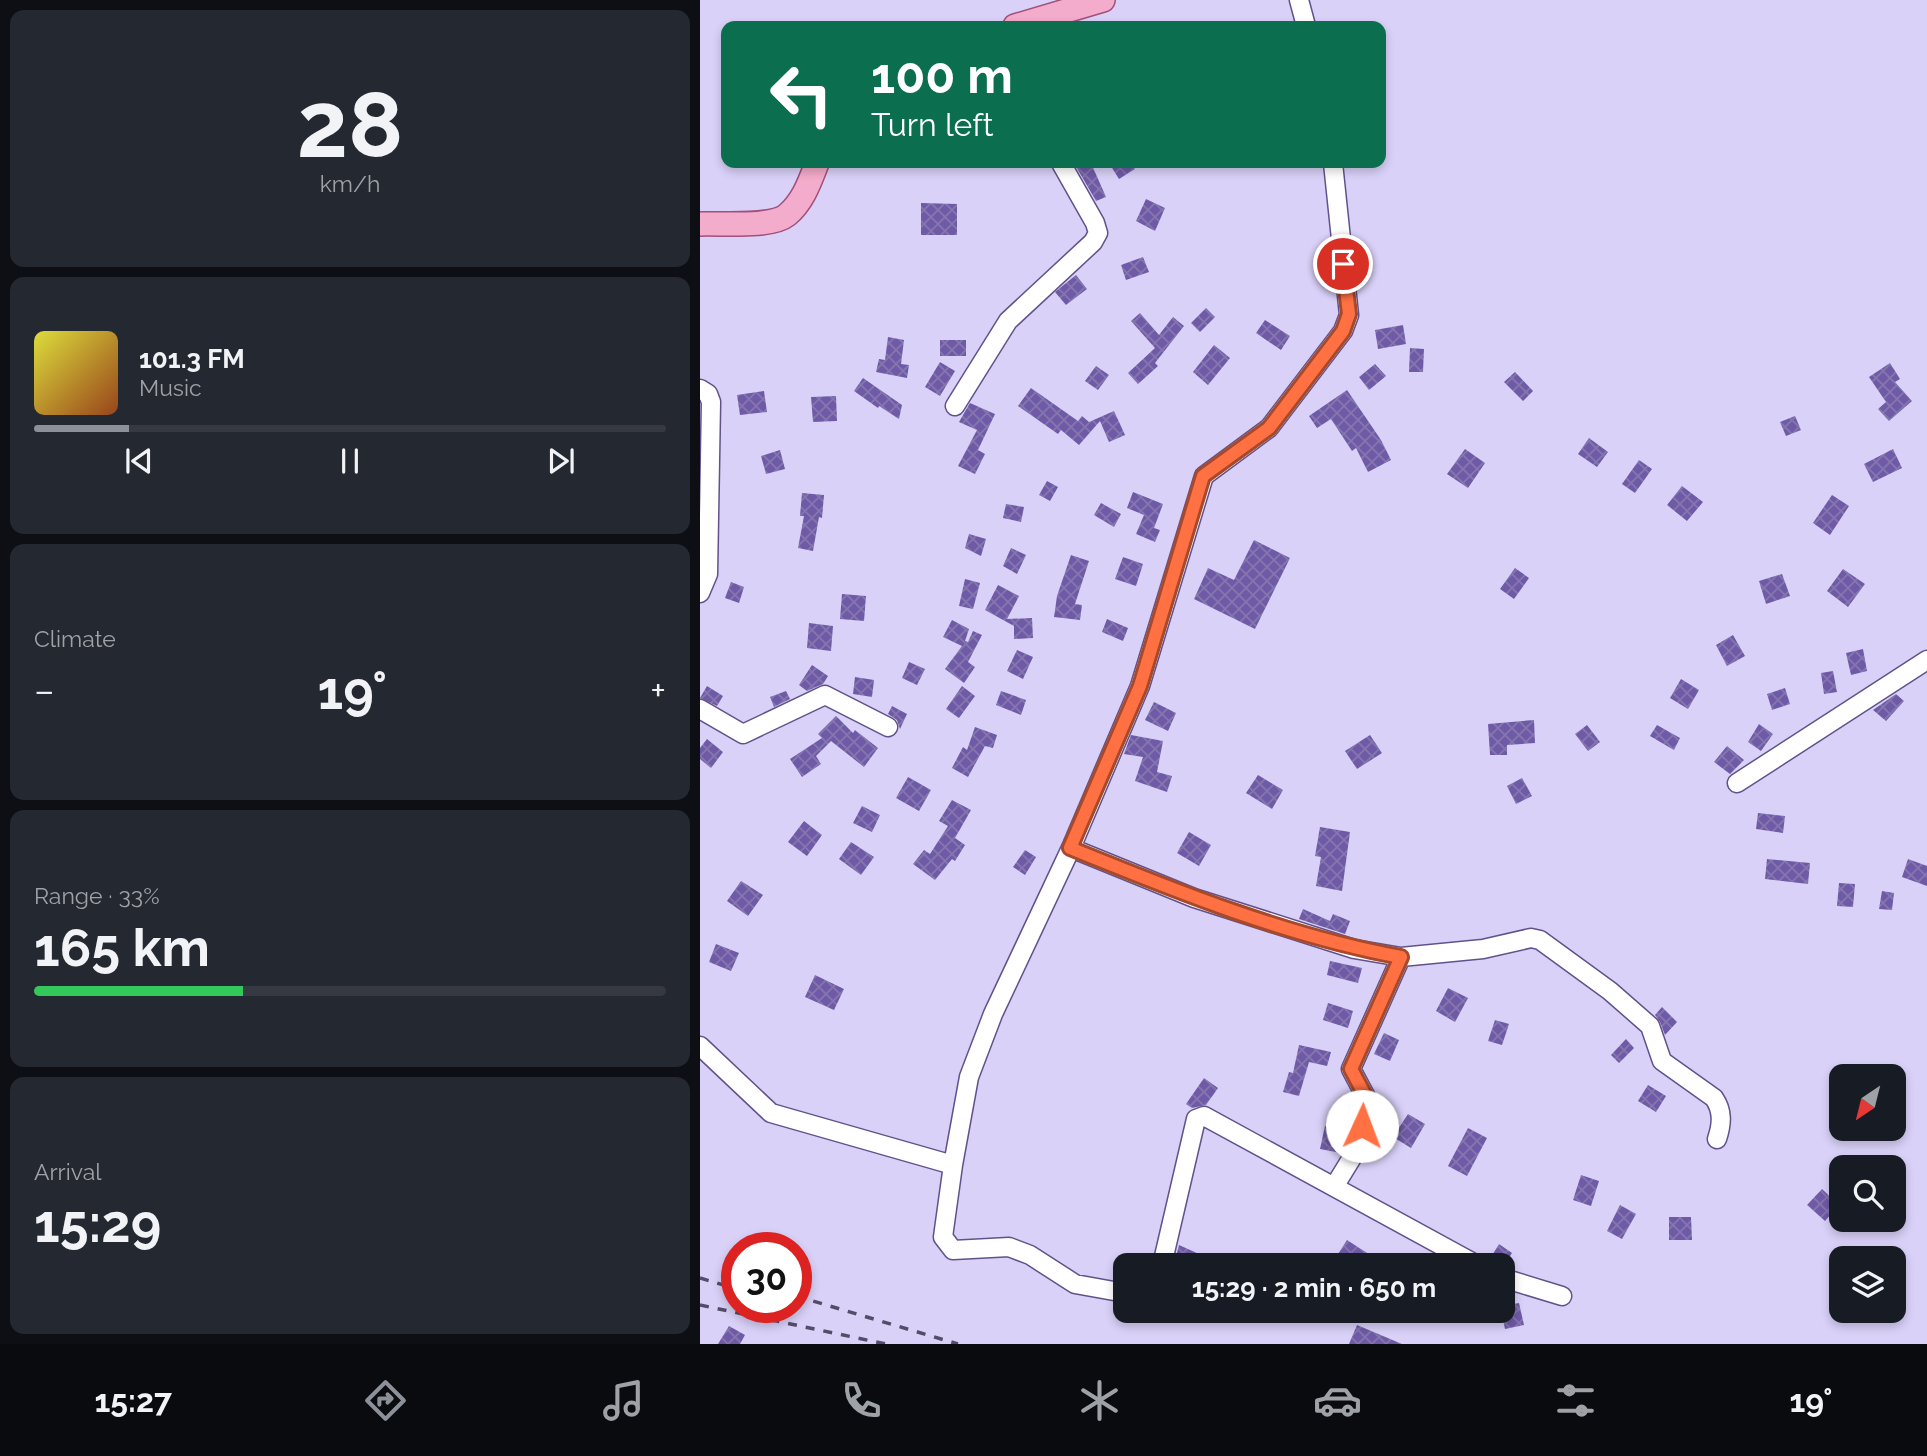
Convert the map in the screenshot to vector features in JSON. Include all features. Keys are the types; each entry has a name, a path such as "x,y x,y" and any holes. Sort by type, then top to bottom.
{"main road":[{"path":"1032,21 1103,0"},
{"path":"700,224 770,222 786,216 805,194 815,168"}],"street":[{"path":"1299,0 1305,21"},
{"path":"956,406 1008,321 1093,242 1098,233 1064,168"},
{"path":"1113,1291 1075,1284 1030,1255 1009,1247 953,1250 943,1237 969,1077 993,1014 1070,848 1140,686 1203,476 1269,428 1343,331 1349,314 1334,168"},
{"path":"700,389 708,394 711,402 708,574 700,593"},
{"path":"1737,783 1927,660"},
{"path":"700,709 743,734 825,695 888,727"},
{"path":"1070,848 1194,898 1354,949 1401,957 1483,949 1531,938 1540,940 1610,991 1650,1026 1662,1060 1714,1098 1720,1107 1721,1126 1717,1139"},
{"path":"1334,1187 1356,1151 1368,1101 1351,1069 1401,957"},
{"path":"700,1046 771,1113 953,1164"},
{"path":"1165,1253 1196,1119 1204,1116 1455,1253"},
{"path":"1515,1282 1562,1296"}],"building":[{"path":"1077,168 1093,168 1106,197 1096,201"},
{"path":"1112,168 1134,168 1135,169 1119,179"},
{"path":"1146,199 1165,208 1155,231 1136,221"},
{"path":"921,203 957,204 957,235 921,235"},
{"path":"1143,257 1149,272 1126,280 1121,265"},
{"path":"1076,275 1087,289 1066,305 1055,292"},
{"path":"1206,308 1215,317 1200,332 1191,323"},
{"path":"1140,313 1159,335 1173,317 1184,326 1155,363 1158,366 1138,384 1128,373 1155,348 1131,321"},
{"path":"1265,320 1290,336 1281,350 1256,333"},
{"path":"1403,325 1406,344 1378,349 1375,330"},
{"path":"888,337 904,340 901,364 909,365 907,378 876,372 879,359 885,360"},
{"path":"940,340 966,340 966,356 940,356"},
{"path":"1214,345 1230,358 1208,385 1193,372"},
{"path":"1410,348 1424,349 1423,372 1409,372"},
{"path":"940,362 955,371 940,396 925,387"},
{"path":"1890,363 1900,379 1895,382 1912,401 1889,421 1878,409 1886,402 1869,377"},
{"path":"1375,364 1386,376 1369,390 1359,377"},
{"path":"1096,366 1109,375 1098,390 1085,381"},
{"path":"1515,372 1533,391 1523,401 1504,382"},
{"path":"863,378 902,405 899,419 854,391"},
{"path":"1031,388 1078,421 1082,416 1089,422 1114,411 1125,435 1109,442 1100,421 1079,445 1061,430 1058,434 1018,406"},
{"path":"1347,390 1381,440 1391,460 1368,472 1356,448 1352,451 1331,419 1317,428 1309,416"},
{"path":"764,391 767,412 740,415 737,395"},
{"path":"836,396 837,421 813,422 811,397"},
{"path":"970,403 995,414 978,450 985,454 975,474 958,466 977,430 959,422"},
{"path":"1795,416 1801,430 1786,436 1780,422"},
{"path":"1589,438 1608,452 1597,467 1578,454"},
{"path":"1465,449 1485,463 1468,488 1447,474"},
{"path":"1893,449 1902,468 1873,482 1864,464"},
{"path":"780,450 785,469 766,474 761,456"},
{"path":"1639,460 1652,469 1635,493 1622,484"},
{"path":"1047,481 1058,487 1050,501 1039,495"},
{"path":"1682,486 1703,502 1687,521 1667,505"},
{"path":"1133,492 1163,504 1154,528 1160,530 1155,542 1136,534 1144,515 1127,508"},
{"path":"802,493 824,495 822,518 819,517 813,551 798,548 804,516 800,516"},
{"path":"1832,495 1849,506 1830,535 1813,523"},
{"path":"1101,503 1121,514 1114,527 1094,515"},
{"path":"1006,504 1024,507 1021,522 1003,518"},
{"path":"969,534 986,539 981,556 965,548"},
{"path":"1254,540 1290,558 1255,629 1194,599 1208,568 1234,580"},
{"path":"1011,548 1026,555 1017,574 1003,566"},
{"path":"1071,555 1089,561 1075,604 1082,605 1080,620 1054,617 1057,596"},
{"path":"1123,557 1143,564 1136,586 1115,579"},
{"path":"1515,568 1529,578 1514,599 1500,589"},
{"path":"1843,569 1865,584 1848,607 1827,591"},
{"path":"1782,574 1790,596 1766,604 1759,581"},
{"path":"965,579 980,583 973,609 959,606"},
{"path":"731,582 744,587 739,603 725,598"},
{"path":"998,585 1019,596 1007,619 1032,618 1033,638 1014,639 1014,626 985,610"},
{"path":"842,594 866,596 864,621 840,619"},
{"path":"1107,619 1128,628 1123,641 1102,632"},
{"path":"952,620 969,629 965,641 968,642 973,631 982,635 968,662 975,667 964,683 945,669 962,646 943,637"},
{"path":"809,623 833,626 831,651 807,648"},
{"path":"1733,635 1745,656 1727,666 1716,645"},
{"path":"1863,649 1867,671 1851,675 1846,653"},
{"path":"1017,650 1033,657 1023,679 1007,671"},
{"path":"909,662 925,669 917,685 902,678"},
{"path":"812,665 828,676 823,684 807,691 799,685"},
{"path":"1833,671 1837,692 1824,694 1821,673"},
{"path":"855,677 874,680 872,697 853,694"},
{"path":"1681,679 1699,690 1688,709 1670,698"},
{"path":"707,686 723,696 717,706 700,698"},
{"path":"962,686 975,696 959,718 946,709"},
{"path":"1785,688 1790,704 1772,710 1767,694"},
{"path":"786,691 790,699 774,707 770,697"},
{"path":"1001,691 1026,700 1021,715 996,705"},
{"path":"1896,694 1904,701 1886,721 1873,710"},
{"path":"1154,702 1176,713 1168,731 1145,720"},
{"path":"892,706 907,714 900,729 897,720 888,714"},
{"path":"836,716 853,733 855,730 878,748 864,767 831,741 816,756 821,764 802,777 790,759 822,738 818,734"},
{"path":"1534,720 1535,743 1507,745 1507,755 1490,755 1488,724"},
{"path":"1759,724 1773,734 1761,751 1748,742"},
{"path":"1587,725 1600,742 1588,751 1575,734"},
{"path":"1657,725 1680,738 1674,750 1650,736"},
{"path":"975,727 997,735 993,748 985,746 968,777 952,768 963,747 967,750"},
{"path":"1131,735 1163,741 1157,772 1172,776 1167,792 1135,781 1143,757 1124,754"},
{"path":"1370,735 1382,753 1357,769 1345,751"},
{"path":"707,739 723,752 711,768 700,759 700,748"},
{"path":"1727,746 1744,760 1730,774 1714,762"},
{"path":"1258,775 1283,790 1272,809 1246,793"},
{"path":"908,777 931,790 919,811 896,798"},
{"path":"1522,778 1532,796 1516,804 1507,786"},
{"path":"952,800 971,810 955,838 965,845 955,861 952,859 935,880 913,864 924,850 930,854 948,826 939,821"},
{"path":"862,806 880,815 872,832 853,823"},
{"path":"1758,813 1785,816 1783,833 1756,829"},
{"path":"804,821 822,835 807,856 788,842"},
{"path":"1320,827 1350,832 1342,891 1316,886 1321,857 1315,856"},
{"path":"1189,832 1211,845 1199,866 1177,853"},
{"path":"851,842 874,857 861,875 839,859"},
{"path":"1025,850 1036,857 1025,875 1013,867"},
{"path":"1767,859 1810,863 1808,884 1765,879"},
{"path":"1908,859 1927,866 1927,886 1902,877"},
{"path":"741,881 763,895 748,916 727,901"},
{"path":"1839,883 1855,884 1853,907 1837,906"},
{"path":"1882,891 1894,893 1892,910 1879,909"},
{"path":"1303,909 1330,921 1333,914 1350,921 1345,934 1299,919"},
{"path":"716,944 739,953 731,971 709,962"},
{"path":"1330,961 1362,968 1358,983 1327,975"},
{"path":"815,975 844,989 834,1010 805,997"},
{"path":"1448,988 1468,998 1455,1022 1436,1011"},
{"path":"1328,1003 1353,1011 1348,1028 1323,1020"},
{"path":"1662,1007 1677,1022 1665,1035 1655,1015"},
{"path":"1495,1020 1509,1024 1502,1045 1488,1041"},
{"path":"1384,1033 1399,1040 1390,1061 1374,1054"},
{"path":"1626,1039 1634,1048 1619,1063 1611,1055"},
{"path":"1299,1045 1331,1052 1327,1066 1309,1062 1299,1096 1283,1092 1289,1072 1293,1073"},
{"path":"1204,1078 1218,1088 1206,1105 1192,1108 1186,1104"},
{"path":"1648,1085 1666,1096 1656,1112 1638,1101"},
{"path":"1408,1114 1425,1124 1411,1148 1393,1137"},
{"path":"1325,1126 1347,1131 1341,1153 1320,1149"},
{"path":"1468,1128 1487,1138 1467,1176 1448,1166"},
{"path":"1581,1175 1599,1181 1591,1206 1573,1200"},
{"path":"1822,1189 1829,1196 1829,1216 1825,1221 1807,1205"},
{"path":"1620,1205 1636,1214 1622,1239 1607,1231"},
{"path":"1669,1217 1691,1217 1692,1240 1669,1240"},
{"path":"1347,1240 1367,1253 1339,1253"},
{"path":"1499,1244 1512,1253 1494,1253"},
{"path":"1179,1245 1197,1253 1177,1253"},
{"path":"1519,1303 1524,1325 1505,1329 1504,1323 1515,1323 1515,1304"},
{"path":"1357,1325 1402,1344 1349,1344"},
{"path":"729,1326 745,1335 740,1344 718,1344"}],"railway":[{"path":"700,1278 721,1284"},
{"path":"812,1301 958,1344"},
{"path":"700,1305 886,1344"}],"route":[{"path":"1343,264 1349,314 1343,331 1269,428 1203,476 1140,686 1070,848 1194,898 1354,949 1401,957 1351,1069 1368,1101 1362,1126"}]}
